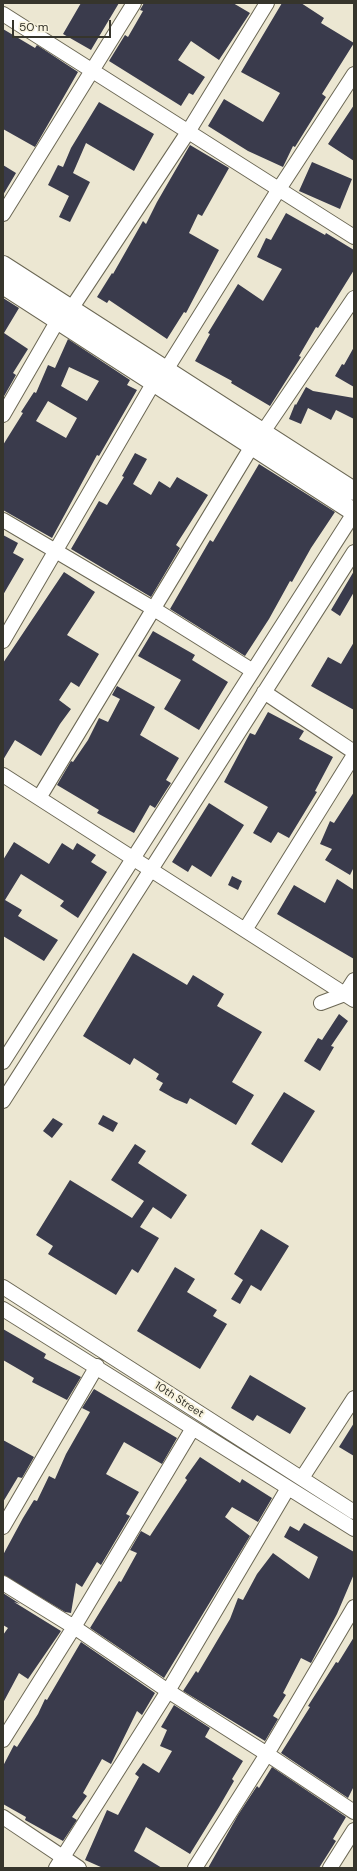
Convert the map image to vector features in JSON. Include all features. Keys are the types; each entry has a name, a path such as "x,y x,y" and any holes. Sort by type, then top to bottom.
{"main road":[{"path":"3,265 65,315 258,439 354,491"},
{"path":"3,285 65,315"},
{"path":"258,439 354,512"}],"street":[{"path":"3,214 134,3"},
{"path":"3,415 65,315 188,132 267,3"},
{"path":"3,14 354,237"},
{"path":"3,641 160,376 354,74"},
{"path":"39,798 258,439 354,298"},
{"path":"3,1062 354,512"},
{"path":"3,520 154,609 253,671"},
{"path":"3,1101 354,552"},
{"path":"245,930 354,754 264,692"},
{"path":"3,775 349,997"},
{"path":"349,997 354,980"},
{"path":"321,1003 349,997"},
{"name":"10th Street","path":"3,1287 354,1512"},
{"name":"10th Street","path":"3,1308 354,1529"},
{"path":"3,1527 97,1366"},
{"path":"302,1478 354,1398"},
{"path":"3,1740 74,1627 193,1428"},
{"path":"59,1863 168,1691 288,1488"},
{"path":"3,1584 74,1627 168,1691 354,1812"},
{"path":"195,1868 267,1754 354,1607"},
{"path":"3,1817 59,1863 79,1868"},
{"path":"330,1868 354,1830"}],"building":[{"path":"81,3 119,3 91,50 63,34"},
{"path":"144,3 233,3 250,13 219,60 191,41 178,60 205,77 193,95 189,93 181,106 109,61 125,35 128,37 143,11 140,10"},
{"path":"282,3 301,3 324,18 321,23 354,43 322,94 326,97 295,147 293,146 283,167 248,151 208,126 224,99 263,122 280,93 241,72"},
{"path":"3,29 35,48 37,45 78,72 35,147 3,129"},
{"path":"99,102 154,134 134,171 86,143 73,173 90,182 70,222 59,217 69,196 48,185 58,165 63,167 71,148"},
{"path":"354,105 354,161 328,144"},
{"path":"190,145 229,168 202,216 198,214 189,233 219,250 186,313 184,312 167,339 109,300 107,303 97,297 112,273 113,274 143,221 146,224"},
{"path":"312,162 352,179 340,209 299,191"},
{"path":"3,165 16,173 3,195"},
{"path":"286,213 325,235 326,233 354,250 354,270 318,328 316,327 299,356 301,357 270,406 231,383 232,381 195,361 210,334 208,333 238,284 263,301 282,269 257,257 266,238 271,240"},
{"path":"3,298 19,308 4,333 28,349 13,373 16,375 3,398"},
{"path":"68,339 130,380 127,385 137,390 99,456 97,455 52,538 3,510 3,445 23,413 21,412 34,392 36,393 48,365 55,368","holes":["69,367 99,381 87,401 61,386","48,401 77,418 66,438 36,421"]},
{"path":"354,347 354,387 335,376 342,364 344,365"},
{"path":"306,387 313,391 354,398 354,419 336,410 331,420 308,408 301,424 289,419 295,404 296,405"},
{"path":"135,453 147,459 133,484 151,495 159,481 170,488 177,477 208,495 176,545 180,548 151,597 71,549 99,501 107,505 124,477 122,476"},
{"path":"259,464 335,512 311,548 292,582 290,581 269,619 245,656 170,609 210,540 213,542"},
{"path":"3,535 18,543 13,553 24,559 3,595"},
{"path":"354,571 354,592 340,616 331,610"},
{"path":"64,572 95,592 67,635 99,654 79,687 71,682 59,700 71,709 60,724 41,756 15,740 3,760 3,663"},
{"path":"153,631 195,655 192,660 228,682 199,730 164,709 181,680 138,656"},
{"path":"354,642 354,710 311,686 328,657 341,664"},
{"path":"117,686 155,707 140,735 179,758 166,780 171,783 155,808 150,805 134,833 97,813 99,810 57,785 71,761 73,762 88,740 99,718 108,722 120,699 112,695"},
{"path":"268,712 304,731 299,739 333,757 315,791 317,792 289,838 278,832 271,843 253,833 268,807 224,782 250,733 255,735"},
{"path":"354,792 354,867 350,875 325,860 332,849 320,844 330,821 334,823"},
{"path":"209,803 244,825 211,877 192,865 188,872 172,862"},
{"path":"14,842 49,864 62,843 73,850 77,843 96,855 91,862 107,872 78,918 60,906 64,901 21,874 5,900 22,910 18,916 58,940 44,961 3,936 3,860"},
{"path":"232,876 242,881 238,890 228,885"},
{"path":"337,879 354,890 354,959 277,914 294,885 325,903"},
{"path":"133,953 187,985 193,975 224,994 217,1006 262,1032 232,1082 254,1095 236,1125 190,1098 187,1104 159,1090 163,1083 156,1079 159,1074 134,1058 130,1065 83,1036"},
{"path":"339,1014 348,1021 331,1046 334,1047 320,1071 304,1061 318,1038 322,1040"},
{"path":"284,1092 315,1111 282,1163 251,1144"},
{"path":"103,1115 118,1123 113,1132 98,1124"},
{"path":"53,1118 63,1124 52,1138 43,1131"},
{"path":"135,1144 146,1151 138,1163 187,1195 171,1219 153,1207 140,1227 159,1238 138,1273 132,1269 116,1295 48,1254 53,1246 36,1235 70,1180 132,1218 144,1201 111,1180"},
{"path":"261,1229 289,1246 261,1291 251,1285 240,1304 231,1299 243,1280 234,1274"},
{"path":"175,1267 195,1279 187,1292 217,1310 213,1316 227,1324 200,1369 137,1331"},
{"path":"3,1329 46,1354 44,1358 81,1377 67,1400 32,1382 34,1378 3,1360"},
{"path":"250,1375 306,1408 290,1434 257,1415 253,1421 231,1408"},
{"path":"94,1389 177,1438 162,1464 124,1442 106,1474 139,1492 126,1514 130,1516 101,1565 97,1562 82,1587 76,1583 71,1613 65,1612 3,1575 3,1555 34,1500 37,1501 49,1476 55,1479 66,1454 90,1412 82,1408"},
{"path":"354,1423 354,1456 339,1447"},
{"path":"3,1440 34,1457 22,1478 18,1477 3,1502"},
{"path":"200,1457 240,1483 242,1479 272,1498 258,1522 232,1507 225,1517 250,1536 164,1678 90,1628 119,1581 121,1582 137,1553 130,1550 141,1531 150,1536 187,1480 185,1478"},
{"path":"304,1523 354,1552 354,1574 337,1614 311,1663 301,1658 283,1693 286,1695 273,1716 278,1719 265,1741 183,1691 196,1671 198,1673 230,1619 238,1598 243,1600 257,1574 273,1553 309,1579 318,1557 284,1537 290,1526 299,1531"},
{"path":"3,1593 20,1604 14,1602 61,1631 28,1679 19,1673 3,1703 3,1635 8,1628 3,1625"},
{"path":"354,1637 354,1786 348,1798 281,1753 310,1707 308,1706"},
{"path":"81,1642 155,1693 142,1715 137,1711 111,1764 102,1759 83,1793 87,1796 72,1817 77,1820 63,1841 25,1820 26,1817 3,1804 3,1766 14,1745 17,1747 38,1714 45,1699 47,1700"},
{"path":"174,1705 210,1728 205,1737 243,1761 232,1779 234,1781 190,1854 146,1827 134,1851 162,1868 103,1868 85,1860 107,1810 118,1815 139,1777 135,1774 143,1763 159,1773 172,1751 160,1746 167,1730 161,1727"},
{"path":"272,1767 346,1817 333,1839 336,1841 319,1868 208,1868 238,1815 257,1786 259,1788"}]}
